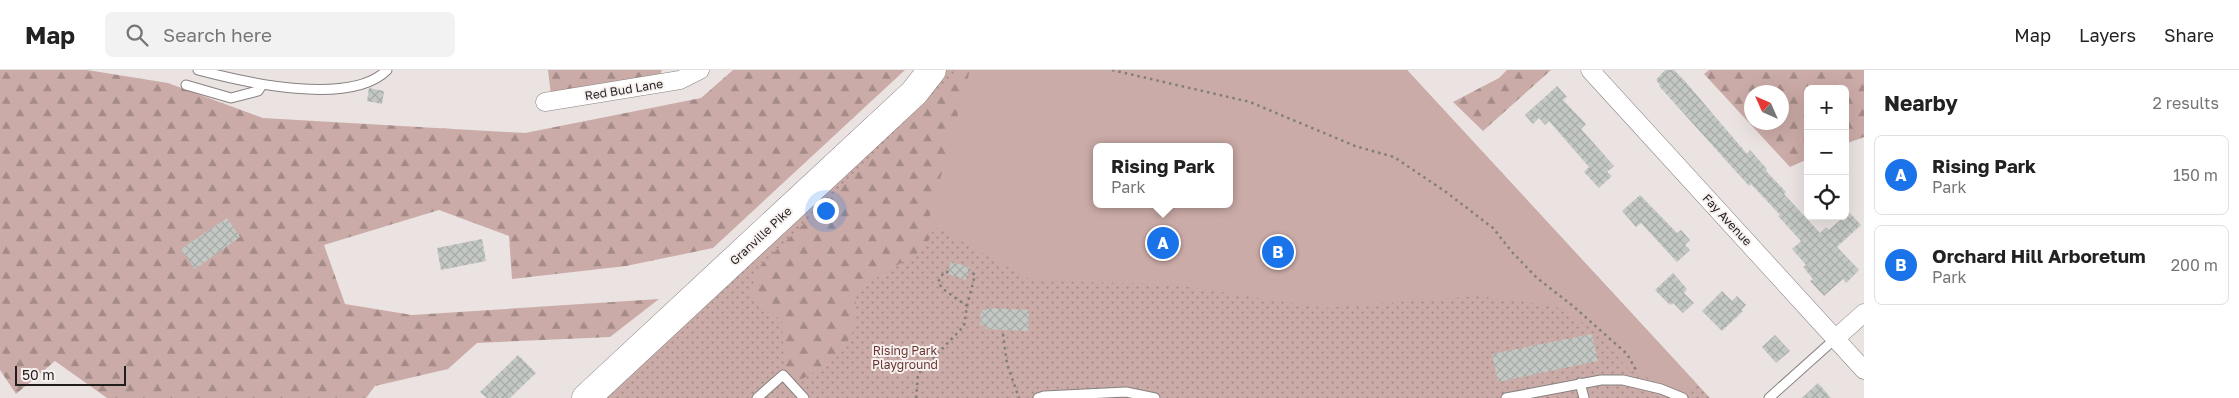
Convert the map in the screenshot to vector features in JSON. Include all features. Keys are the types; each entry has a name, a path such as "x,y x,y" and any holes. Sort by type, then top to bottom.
{"highway":[{"name":"Granville Pike","path":"586,398 914,93 932,70"}],"street":[{"name":"Red Bud Lane","path":"545,102 680,80 700,70"},
{"name":"Fay Avenue","path":"1590,70 1864,370"},
{"path":"1836,338 1864,313"}],"lane":[{"path":"198,70 262,84 337,89 361,84 382,75 387,70"},
{"path":"186,85 231,98 258,91 262,84"},
{"path":"1769,398 1836,338"},
{"path":"757,398 783,375 804,398"},
{"path":"1506,398 1580,383 1623,380 1676,394 1684,398"},
{"path":"1580,383 1584,398"},
{"path":"1038,398 1044,396 1126,392 1155,398"}],"path":[{"path":"1112,70 1250,102 1355,146 1394,157 1446,192 1493,228 1512,252 1537,278 1573,306 1627,354 1644,385"},
{"path":"916,398 918,374 964,326 975,275 970,270"},
{"path":"948,272 944,272 939,278 939,286 967,306"},
{"path":"1003,334 1007,364 1019,398"}],"green space":[{"path":"0,70 87,70 168,83 263,118 525,133 701,98 733,70 905,70 713,248 626,266 512,279 509,236 439,210 324,245 345,304 412,315 659,299 610,337 477,343 448,369 375,386 366,398 107,398 55,361 16,394 0,370"},
{"path":"548,70 662,70 659,77 551,95"},
{"name":"Rising Park Playground","path":"941,70 1407,70 1710,398 592,398"},
{"path":"963,70 978,70 934,217 932,234 924,249 855,291 856,319 849,339 835,356 799,381 784,366 782,321 749,297 758,268"},
{"path":"970,70 1407,70 1695,382 1683,393 1628,369 1595,330 1555,306 1478,296 1323,308 1169,284 1033,281 928,223"},
{"path":"1507,70 1551,70 1483,131 1453,102 1499,78"},
{"path":"1709,70 1864,70 1864,137 1849,143 1849,85 1804,85 1804,161 1790,167 1756,130 1789,130 1789,85 1744,85 1744,117 1704,74"}],"building":[{"path":"1665,70 1674,70 1747,154 1750,150 1767,169 1766,171 1786,192 1784,194 1804,216 1804,220 1808,220 1820,233 1826,227 1829,230 1840,220 1849,220 1849,212 1861,225 1837,247 1859,270 1846,283 1843,279 1824,296 1810,281 1813,279 1803,267 1806,265 1792,249 1801,241 1751,184 1749,186 1659,86 1656,80"},
{"path":"1557,86 1567,97 1563,100 1586,124 1581,129 1614,166 1607,172 1612,176 1599,188 1584,172 1589,167 1549,121 1545,125 1539,118 1533,124 1525,115"},
{"path":"369,88 384,91 382,104 367,101"},
{"path":"1640,195 1677,233 1681,230 1690,240 1685,245 1690,250 1677,262 1641,223 1636,227 1622,211"},
{"path":"227,218 240,237 195,269 181,249"},
{"path":"482,239 486,261 441,270 437,248"},
{"path":"951,262 970,267 966,280 948,274"},
{"path":"1673,273 1687,289 1684,293 1694,303 1683,313 1673,303 1670,305 1655,290"},
{"path":"1722,291 1732,301 1737,296 1746,305 1741,310 1743,311 1722,331 1702,311"},
{"path":"987,308 1029,310 1028,331 986,329 986,326 980,325 981,310 987,310"},
{"path":"1592,334 1598,361 1498,382 1492,354"},
{"path":"1775,335 1790,351 1776,363 1762,347"},
{"path":"518,355 536,373 510,398 487,398 480,392"},
{"path":"1818,383 1831,398 1802,398"}],"place":[{"name":"Rising Park","path":"1163,243"},
{"name":"Orchard Hill Arboretum","path":"1278,252"}]}
